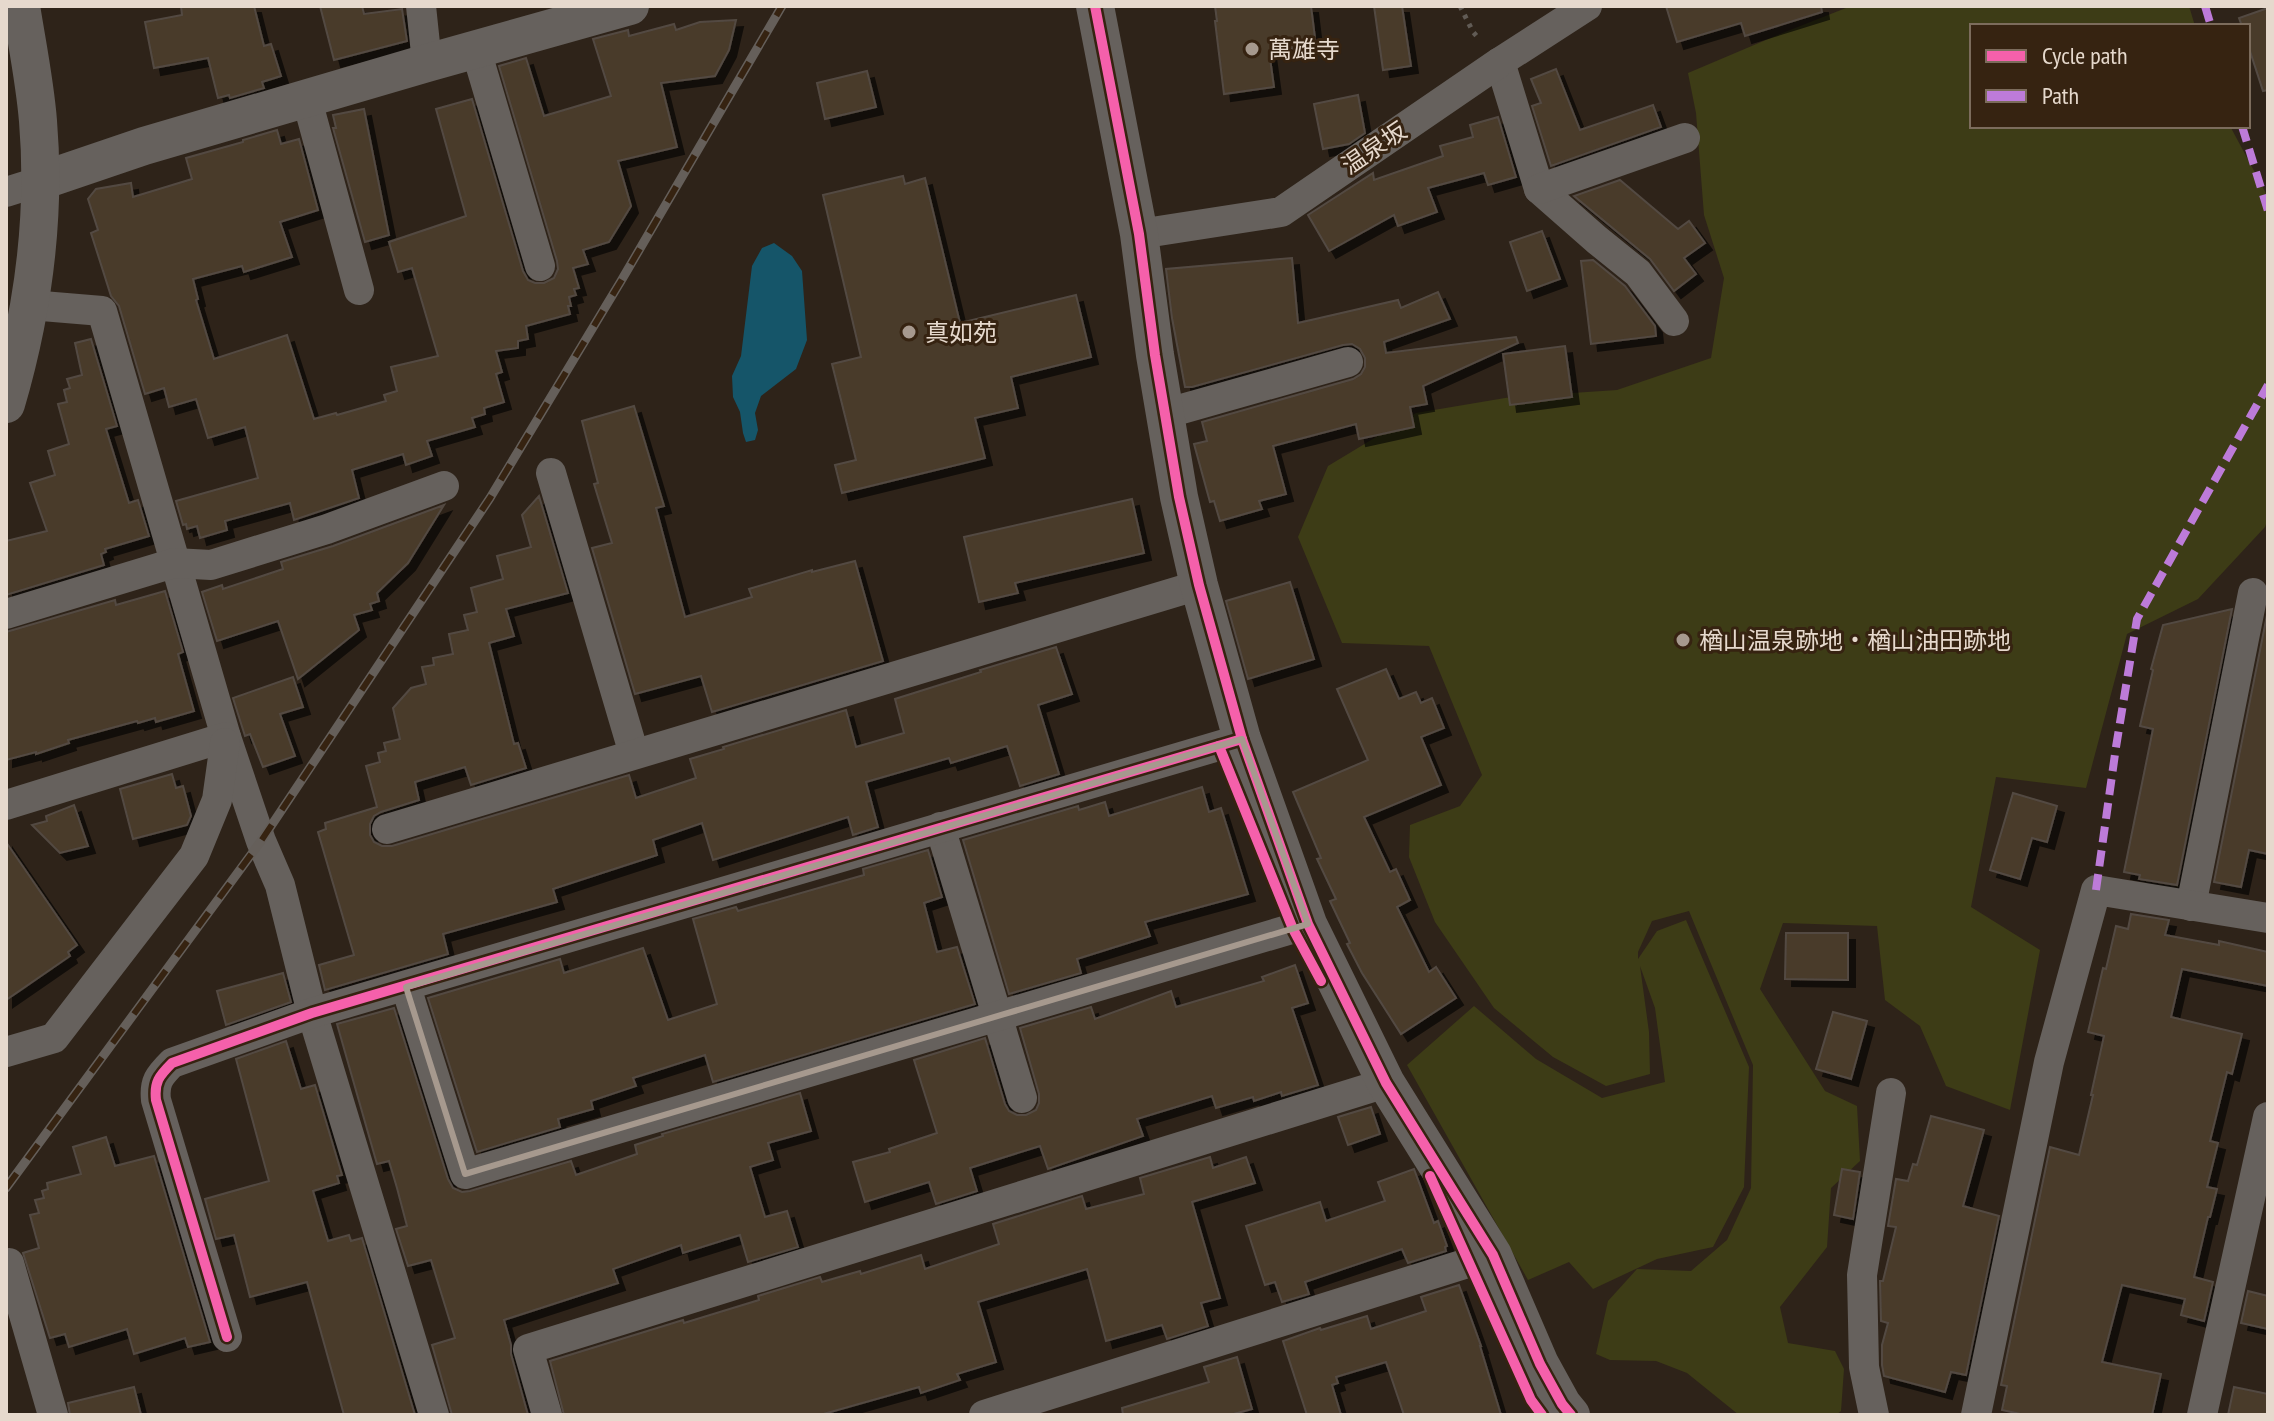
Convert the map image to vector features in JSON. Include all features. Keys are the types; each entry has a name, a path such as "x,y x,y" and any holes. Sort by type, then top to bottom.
{"street":[{"path":"6,404 19,362 39,242 23,186 38,119 21,6"},
{"path":"421,6 427,63"},
{"path":"23,186 144,146 630,6"},
{"path":"1095,6 1139,234 1179,497 1199,585 1242,739 1308,924 1386,1083 1493,1255 1540,1364 1571,1415"},
{"name":"温泉坂","path":"1139,234 1281,212 1587,6"},
{"path":"476,50 540,266"},
{"path":"1500,62 1539,189 1638,273 1674,321"},
{"path":"307,100 359,290"},
{"path":"1539,189 1685,138"},
{"path":"30,305 102,311 226,737 261,841 280,885 312,1013 434,1415"},
{"path":"1164,414 1348,362"},
{"path":"551,473 634,754"},
{"path":"6,614 174,563 211,565 327,529 444,486"},
{"path":"387,829 1199,585"},
{"path":"2191,906 2253,593"},
{"path":"6,805 226,737"},
{"path":"6,1052 54,1038 194,856 217,800 226,737"},
{"path":"227,1337 156,1100 155,1087 172,1063 312,1013 1242,739"},
{"path":"940,827 1022,1098"},
{"path":"1976,1415 2049,1062 2096,890 2268,918"},
{"path":"406,987 465,1174 1308,924"},
{"path":"547,1415 528,1349 1386,1083"},
{"path":"1874,1415 1864,1367 1862,1275 1891,1093"},
{"path":"2202,1415 2268,1117"},
{"path":"984,1415 1493,1255"},
{"path":"9,1263 53,1415"}],"highlighted area":[{"path":"1242,739 1308,924 465,1174 406,987"}],"shaded area":[{"path":"1851,6 2189,6 2194,24 1970,24 1970,128 2231,128 2268,197 2268,518 2265,527 2198,599 2127,634 2086,788 1996,777 1971,907 2040,950 2010,1110 1946,1086 1920,1026 1885,1000 1877,926 1783,923 1760,989 1825,1091 1857,1106 1860,1161 1831,1188 1827,1247 1780,1307 1788,1343 1835,1351 1844,1369 1841,1411 1836,1415 1739,1415 1687,1373 1656,1361 1610,1360 1596,1354 1608,1301 1637,1269 1691,1271 1727,1240 1751,1188 1753,1065 1689,911 1652,921 1638,952 1638,959 1657,931 1686,920 1749,1067 1744,1187 1713,1247 1657,1259 1593,1289 1569,1262 1528,1280 1407,1065 1474,1006 1536,1059 1602,1098 1665,1082 1655,1008 1640,966 1649,1032 1650,1074 1606,1086 1553,1057 1494,1008 1435,922 1409,857 1410,825 1460,806 1482,775 1429,646 1342,643 1298,537 1328,466 1416,413 1511,397 1617,390 1711,358 1724,278 1704,215 1696,113 1688,73"}],"water":[{"path":"774,243 792,256 802,271 807,340 796,369 761,396 755,413 758,430 755,440 746,442 740,412 733,397 732,376 741,356 752,266 762,248"}],"building":[{"path":"181,6 254,6 264,46 271,44 281,76 262,82 264,88 230,98 229,95 218,98 208,58 154,68 145,22 182,15"},
{"path":"320,6 362,6 364,14 402,9 407,41 334,60"},
{"name":"萬雄寺","path":"1215,6 1311,6 1316,46 1269,51 1274,87 1224,94"},
{"path":"1374,6 1402,6 1411,66 1383,70"},
{"path":"1666,6 1821,6 1822,12 1745,36 1741,23 1677,42"},
{"path":"2268,8 2268,90 2263,91 2250,51 2250,24 2241,24 2239,18"},
{"path":"736,20 729,50 715,76 661,83 677,147 618,161 631,206 609,242 583,250 588,264 573,268 579,288 574,289 576,295 569,297 570,314 526,326 528,339 518,341 518,348 496,351 502,372 496,374 504,402 484,408 485,414 472,418 475,427 427,441 432,456 406,465 403,454 352,470 359,498 294,520 290,503 225,521 227,530 200,538 197,526 187,529 186,524 183,525 176,501 258,478 245,427 208,438 196,399 169,407 164,388 145,394 119,306 111,296 91,233 98,230 88,199 96,189 131,183 133,197 192,179 186,158 277,130 281,144 299,139 318,210 280,222 292,257 244,272 242,266 193,279 196,300 214,359 287,335 314,419 337,415 386,401 384,395 397,391 391,367 438,356 412,268 398,272 389,242 466,216 436,109 472,99 523,271 528,280 544,283 554,278 557,261 499,66 526,58 544,116 611,96 593,39 628,30 629,36 674,24 676,30 700,22"},
{"path":"1556,69 1580,130 1653,105 1661,127 1551,166 1532,106 1541,103 1531,79"},
{"path":"867,71 876,107 825,119 817,83"},
{"path":"1358,95 1365,133 1349,144 1323,149 1314,104"},
{"path":"364,109 389,235 365,242 333,128 336,128 333,115"},
{"path":"1498,117 1516,177 1488,185 1484,173 1428,188 1437,212 1398,226 1394,215 1329,251 1308,215 1373,173 1374,180 1443,156 1440,146 1473,137 1470,125"},
{"name":"真如苑","path":"903,176 905,184 925,178 960,323 1076,295 1091,357 1011,377 1018,408 975,418 985,458 842,493 835,465 856,460 832,364 861,357 823,195"},
{"path":"1620,180 1678,229 1689,221 1705,243 1684,258 1696,274 1674,291 1650,259 1574,196"},
{"path":"1542,231 1560,279 1527,291 1510,242"},
{"path":"1292,258 1298,323 1398,300 1401,308 1438,292 1450,319 1384,342 1386,353 1516,337 1518,343 1423,386 1427,404 1410,407 1414,427 1359,439 1356,424 1273,446 1286,494 1259,501 1262,509 1220,521 1214,501 1210,502 1194,444 1207,441 1202,422 1353,379 1365,367 1365,358 1360,349 1352,344 1343,345 1185,387 1166,269"},
{"path":"1593,260 1625,286 1655,326 1656,336 1591,344 1581,261"},
{"path":"91,339 117,426 106,429 129,503 138,500 149,536 105,549 106,552 101,554 104,565 6,595 6,541 47,531 30,483 55,475 48,451 69,444 58,404 67,402 64,390 70,388 67,379 82,375 75,343"},
{"path":"1565,346 1572,397 1510,405 1503,354"},
{"path":"634,406 664,506 656,508 685,617 752,597 749,589 855,561 883,661 712,712 701,676 635,694 592,548 612,543 594,484 598,483 582,421"},
{"path":"539,496 568,593 506,609 514,636 489,643 514,744 518,743 526,768 471,785 465,767 415,782 419,800 374,816 370,835 374,842 392,846 629,775 636,798 696,778 690,759 846,710 856,747 904,733 895,699 1056,647 1072,694 1038,705 1059,774 1020,786 1007,746 951,763 949,758 866,782 878,827 853,835 848,817 713,860 702,823 653,840 657,855 553,889 557,902 443,934 448,954 325,990 319,965 354,955 318,832 326,829 325,823 377,807 366,766 380,762 378,753 386,751 384,743 400,739 393,708 411,688 426,684 422,667 434,665 433,658 453,654 449,634 468,630 464,615 477,612 471,588 503,579 497,556 531,547 522,515"},
{"path":"1132,499 1144,553 1015,583 1018,593 979,602 964,537"},
{"path":"444,505 408,563 377,593 379,601 370,604 372,610 354,615 359,630 298,679 278,621 217,641 202,592 222,585 223,589 283,569 281,562"},
{"path":"1290,582 1314,659 1248,679 1226,601"},
{"path":"165,591 183,652 178,654 194,711 156,722 155,718 137,721 68,740 69,743 36,754 6,760 6,632 115,600 116,605"},
{"path":"2232,609 2177,885 2139,879 2140,875 2124,872 2153,729 2140,726 2163,625"},
{"path":"2268,610 2268,854 2249,850 2241,887 2214,882"},
{"path":"1386,669 1399,699 1416,692 1421,703 1432,698 1444,728 1421,737 1441,785 1364,817 1390,872 1396,869 1410,900 1397,907 1429,972 1436,967 1456,998 1401,1034 1347,944 1350,943 1330,901 1336,899 1317,859 1321,858 1293,792 1368,760 1337,689"},
{"path":"293,677 303,707 280,714 295,756 263,767 250,734 245,736 233,698"},
{"path":"172,774 176,788 183,786 191,816 187,825 133,839 120,789"},
{"path":"1202,787 1209,812 1221,808 1248,894 1145,922 1150,936 1077,959 1081,973 1009,994 963,840 1078,806 1079,810 1105,802 1109,816"},
{"path":"2013,793 2057,806 2047,842 2032,838 2020,879 1990,870"},
{"path":"74,805 88,846 60,853 32,825 47,821 46,816"},
{"path":"6,842 77,945 68,952 70,956 6,1000"},
{"path":"928,850 942,897 924,903 937,952 957,947 975,1004 713,1082 705,1055 633,1078 636,1086 591,1101 593,1109 558,1119 560,1127 477,1152 428,998 560,959 564,973 643,948 668,1020 717,1004 693,919 736,907 738,911 864,875 863,869"},
{"path":"2131,914 2169,920 2165,935 2219,945 2219,941 2268,952 2268,986 2182,969 2171,1017 2242,1034 2232,1074 2227,1072 2210,1141 2218,1143 2207,1187 2217,1189 2194,1277 2213,1282 2204,1321 2181,1315 2185,1299 2122,1285 2102,1362 2161,1374 2152,1415 2025,1415 2002,1410 2007,1386 2001,1385 2050,1147 2079,1155 2104,1036 2088,1032 2116,926 2128,929"},
{"path":"1786,933 1848,933 1848,980 1785,979"},
{"path":"1295,965 1308,1003 1292,1008 1318,1085 1282,1096 1281,1092 1254,1101 1253,1097 1216,1108 1212,1096 1137,1119 1143,1136 1048,1169 1040,1146 970,1168 977,1191 936,1204 929,1182 865,1202 853,1162 890,1152 889,1149 937,1133 914,1060 985,1038 1005,1104 1009,1111 1026,1115 1036,1110 1039,1094 1020,1028 1091,1007 1095,1019 1171,991 1176,1007 1264,981 1262,977"},
{"path":"283,973 291,1002 226,1025 217,991"},
{"path":"394,1008 448,1179 453,1188 462,1192 571,1161 576,1175 637,1154 635,1145 662,1134 800,1093 811,1131 768,1143 773,1160 750,1167 765,1217 787,1211 798,1247 748,1262 740,1235 683,1253 681,1245 613,1269 618,1283 504,1320 528,1415 452,1415 432,1345 455,1338 431,1260 408,1266 396,1229 407,1226 397,1188 389,1161 377,1164 337,1024"},
{"path":"1833,1012 1867,1021 1851,1079 1816,1069"},
{"path":"286,1041 301,1089 315,1085 342,1175 337,1176 339,1183 313,1191 328,1241 349,1235 351,1241 362,1238 415,1415 344,1415 307,1282 250,1297 234,1235 216,1239 205,1199 269,1181 236,1059"},
{"path":"1371,1107 1380,1134 1348,1145 1338,1117"},
{"path":"1931,1116 1984,1130 1963,1206 1999,1216 1966,1375 1951,1372 1945,1392 1884,1376 1882,1365 1882,1345 1888,1323 1881,1321 1880,1281 1883,1281 1896,1227 1888,1226 1896,1179 1908,1181 1913,1164 1917,1165"},
{"path":"106,1137 115,1166 154,1156 210,1342 188,1347 185,1338 134,1354 127,1329 69,1347 65,1334 50,1338 23,1253 39,1248 30,1215 39,1213 35,1200 44,1198 42,1191 48,1189 47,1183 81,1174 73,1147"},
{"path":"1210,1157 1213,1168 1246,1157 1255,1183 1192,1202 1220,1298 1201,1303 1208,1326 1167,1339 1162,1325 1106,1341 1087,1269 978,1302 996,1362 957,1374 960,1380 921,1393 919,1387 820,1415 564,1415 550,1361 759,1300 758,1296 820,1277 822,1282 860,1271 861,1274 921,1255 925,1269 999,1244 993,1224 1082,1196 1086,1209 1144,1194 1140,1178"},
{"path":"1414,1169 1434,1223 1438,1221 1446,1251 1408,1263 1402,1249 1305,1282 1309,1294 1282,1302 1275,1282 1265,1285 1246,1226 1320,1202 1326,1221 1385,1201 1378,1182"},
{"path":"1842,1169 1860,1172 1853,1219 1834,1215"},
{"path":"1459,1285 1501,1415 1404,1415 1386,1362 1336,1377 1338,1383 1332,1385 1341,1415 1307,1415 1283,1341 1367,1316 1371,1329 1426,1311 1421,1297"},
{"path":"2248,1291 2268,1296 2268,1329 2241,1323"},
{"path":"1237,1357 1252,1409 1230,1415 1123,1415 1122,1408 1209,1382 1204,1367"},
{"path":"134,1387 141,1415 70,1415 68,1403"},
{"path":"2234,1387 2268,1394 2268,1415 2228,1415"}],"railway":[{"path":"6,1188 261,841 490,498 782,6"}],"marked path":[{"path":"2205,6 2210,24"},
{"path":"2243,128 2268,211"},
{"path":"2096,890 2137,619 2268,385"}],"cycle path":[{"path":"1095,6 1139,234 1179,497 1199,585 1242,739 1308,924 1386,1083 1493,1255 1540,1364 1571,1415"},
{"path":"227,1337 156,1100 158,1080 172,1063 312,1013 1242,739"},
{"path":"1219,746 1293,929 1321,981"},
{"path":"1430,1176 1531,1400 1542,1415"}],"place":[{"name":"萬雄寺","path":"1252,49"},
{"name":"真如苑","path":"909,332"},
{"name":"楢山温泉跡地・楢山油田跡地","path":"1683,640"}]}
